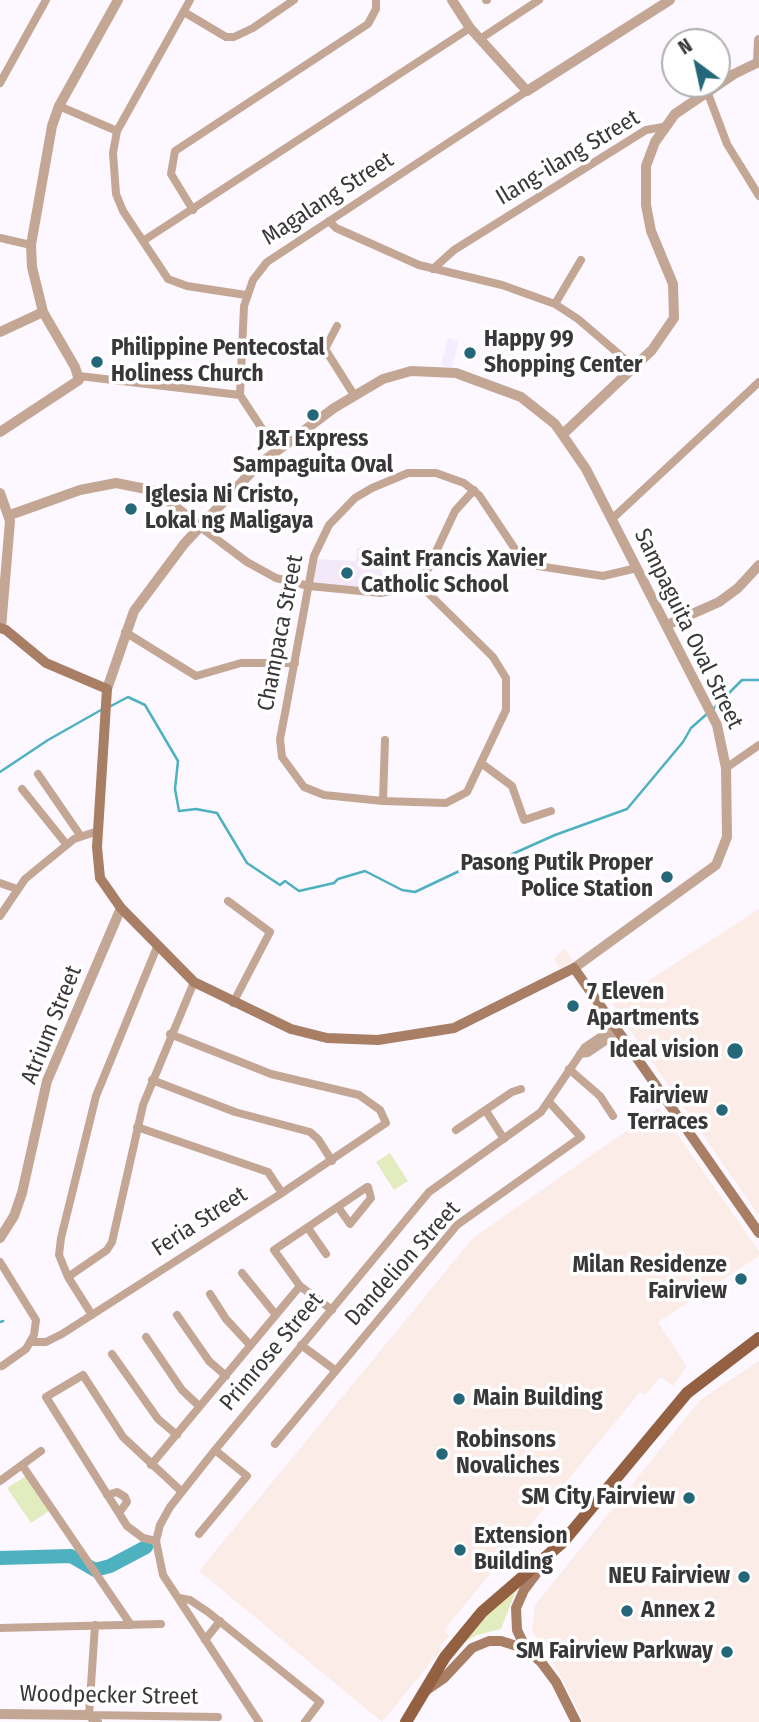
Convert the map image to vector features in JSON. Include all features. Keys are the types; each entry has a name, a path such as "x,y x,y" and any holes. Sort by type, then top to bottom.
{"main road":[{"path":"1,628 46,663 107,689"},
{"name":"Sampaguita Oval Street","path":"107,689 98,831 100,878 121,908 192,986 314,1035 354,1040 398,1039 454,1028 574,968"},
{"path":"574,968 759,1233"},
{"path":"576,1722 548,1670 526,1649 516,1624 518,1601 563,1542 687,1393 759,1338"},
{"path":"406,1722 445,1657 482,1612 563,1542"},
{"path":"422,1694 444,1678 477,1645 501,1641 526,1649"}],"street":[{"path":"0,83 46,0"},
{"path":"0,432 77,382 79,376 43,312 32,267 31,245 47,148 59,106 118,0"},
{"path":"190,0 117,131 113,153 116,194 168,279 176,284 246,295"},
{"path":"184,12 226,37 234,37 253,28 295,0"},
{"path":"193,210 171,174 175,151 368,24 376,9 376,0"},
{"path":"452,0 470,28 527,91 670,0"},
{"path":"480,39 539,0"},
{"path":"143,242 470,28"},
{"path":"759,40 759,62"},
{"name":"Ilang-ilang Street","path":"731,78 759,62"},
{"name":"Magalang Street","path":"240,394 246,295 267,262 527,91"},
{"name":"Ilang-ilang Street","path":"433,269 454,250 646,130 663,127 675,114 697,98"},
{"path":"710,98 727,144 759,196"},
{"path":"59,106 117,131"},
{"path":"563,434 661,339 676,308 673,284 652,230 646,205 646,166 663,127"},
{"path":"329,221 336,229 433,269 506,286 555,304 578,318 634,367"},
{"path":"0,238 31,245"},
{"path":"555,304 580,260"},
{"path":"0,332 43,312"},
{"path":"337,326 326,349 354,395"},
{"name":"Sampaguita Oval Street","path":"107,689 125,632 145,592 199,526 276,450 354,395 383,379 411,371 456,373 521,397 546,415 563,434 612,519 717,725 726,768 727,837 716,865 574,968"},
{"path":"79,376 240,394 276,450"},
{"path":"612,519 759,382"},
{"name":"Champaca Street","path":"474,490 454,478 422,471 372,488 355,498 329,525 314,556 280,740 287,766 304,787 324,795 383,801 446,803 467,792 481,763"},
{"path":"9,515 80,489 116,483 156,491 262,571 309,586 366,594 393,591 418,583 434,562 455,511 474,490 515,549 538,566 603,576 638,568"},
{"path":"0,493 9,515 9,564 1,628"},
{"path":"667,625 730,595 759,565"},
{"path":"418,583 493,657 506,678 506,710 481,763 512,786 524,820 551,811"},
{"path":"125,632 196,676 241,663 295,663"},
{"path":"383,801 385,740"},
{"path":"726,768 759,745"},
{"path":"38,774 80,835"},
{"path":"22,789 67,845"},
{"path":"0,916 17,889 67,845 80,835 98,831"},
{"path":"0,883 17,889"},
{"path":"228,901 271,932 233,1003"},
{"name":"Atrium Street","path":"0,1238 14,1216 22,1193 47,1081 121,908"},
{"path":"92,1315 68,1277 59,1255 61,1238 96,1096 157,947"},
{"path":"68,1277 107,1250 112,1242 137,1127 152,1080 192,986"},
{"name":"Primrose Street","path":"156,1541 160,1525 182,1492 429,1192 504,1139 550,1102 580,1054 588,1053 617,1029"},
{"name":"Feria Street","path":"30,1342 54,1339 386,1123 375,1106 359,1095 271,1074 170,1034"},
{"path":"569,1069 600,1096 613,1116"},
{"path":"152,1080 234,1112 310,1132 318,1139 331,1161"},
{"path":"456,1130 512,1092 521,1089"},
{"name":"Dandelion Street","path":"275,1444 464,1218 581,1137 550,1102"},
{"path":"486,1111 504,1139"},
{"path":"137,1127 268,1172 282,1193"},
{"path":"331,1310 300,1286 274,1250 308,1228 338,1207 368,1187 371,1198 350,1224 338,1207"},
{"path":"308,1228 326,1254"},
{"path":"0,1262 36,1320 30,1342 21,1354 2,1366"},
{"path":"242,1273 276,1315"},
{"path":"150,1465 300,1286"},
{"path":"210,1294 250,1345"},
{"path":"177,1315 194,1342 226,1376"},
{"path":"146,1337 171,1375 199,1406"},
{"path":"301,1345 335,1370"},
{"path":"112,1354 158,1419 177,1435"},
{"path":"182,1492 122,1437 83,1375 46,1397 107,1495 135,1534 156,1541 163,1575 259,1722"},
{"path":"0,1481 41,1451"},
{"path":"199,1535 247,1476 215,1451"},
{"path":"22,1465 131,1625"},
{"path":"107,1495 117,1492 125,1497 127,1502 119,1513"},
{"path":"179,1598 190,1600 220,1621 320,1702 305,1722"},
{"path":"205,1640 220,1621"},
{"path":"0,1628 161,1624"},
{"path":"93,1718 95,1625"},
{"name":"Woodpecker Street","path":"0,1714 93,1718 218,1717"}],"shaded area":[{"path":"448,338 459,341 452,368 441,365"},
{"name":"Saint Francis Xavier Catholic School","path":"371,546 388,587 358,591 309,585 313,559 356,561 357,548"},
{"name":"Fairview Terraces","path":"759,909 759,1216 612,1004"},
{"path":"565,948 573,961 560,969 554,959"},
{"name":"Robinsons Novaliches","path":"659,1108 759,1251 759,1256 658,1322 687,1366 673,1386 661,1377 645,1395 640,1392 444,1630 449,1636 440,1647 442,1649 382,1722 199,1571 473,1238"},
{"name":"SM City Fairview","path":"759,1361 759,1722 584,1722 559,1673 532,1631 535,1605 700,1400"}],"green space":[{"path":"390,1153 408,1181 394,1190 376,1162"},
{"path":"26,1476 49,1511 31,1523 7,1488"},
{"path":"517,1588 501,1629 477,1635 463,1643 485,1613"}],"waterway":[{"path":"713,709 742,680 759,680"},
{"path":"111,706 128,697 145,705 178,761 175,789 179,811 196,809 217,813 247,863 280,885 285,881 299,891 334,883 338,879 365,871 402,890 415,892 470,866 490,864 555,835 627,809 683,742 691,728 708,713"},
{"path":"0,772 48,740 101,710"},
{"path":"0,1558 71,1556 95,1570 110,1566 146,1547"}],"place":[{"name":"Happy 99 Shopping Center","path":"470,353"},
{"name":"Philippine Pentecostal Holiness Church","path":"97,362"},
{"name":"J&T Express Sampaguita Oval","path":"313,415"},
{"name":"Iglesia Ni Cristo, Lokal ng Maligaya","path":"131,509"},
{"name":"Saint Francis Xavier Catholic School","path":"347,573"},
{"name":"Pasong Putik Proper Police Station","path":"667,877"},
{"name":"7 Eleven Apartments","path":"573,1006"},
{"name":"Ideal vision","path":"735,1051"},
{"name":"Fairview Terraces","path":"722,1110"},
{"name":"Milan Residenze Fairview","path":"741,1279"},
{"name":"Main Building","path":"459,1399"},
{"name":"Robinsons Novaliches","path":"442,1454"},
{"name":"SM City Fairview","path":"689,1498"},
{"name":"Extension Building","path":"460,1550"},
{"name":"NEU Fairview","path":"744,1577"},
{"name":"Annex 2","path":"627,1611"},
{"name":"SM Fairview Parkway","path":"727,1652"}]}
